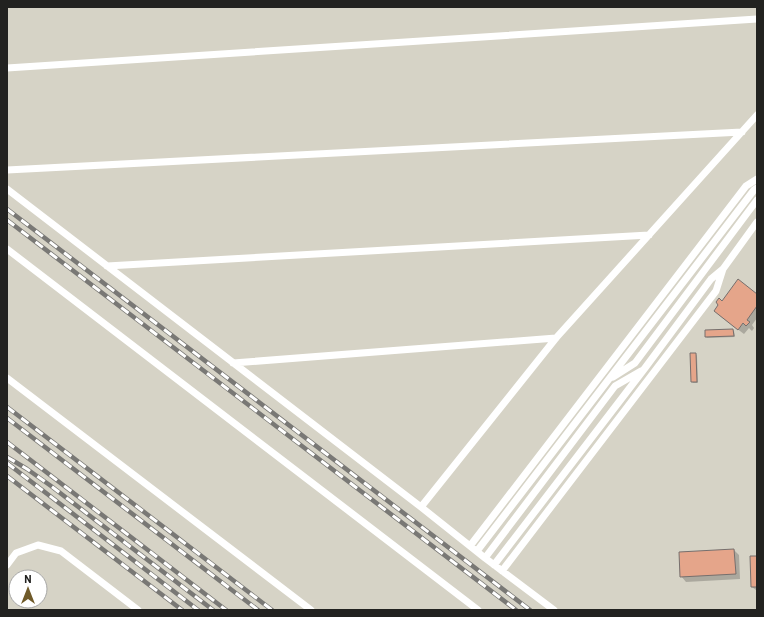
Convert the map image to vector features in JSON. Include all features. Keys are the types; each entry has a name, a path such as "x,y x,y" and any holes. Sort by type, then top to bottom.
{"lane":[{"path":"7,68 757,19"},
{"path":"421,507 556,338 757,115"},
{"path":"7,170 742,132"},
{"path":"470,546 746,186 757,179"},
{"path":"477,551 757,188"},
{"path":"7,189 554,610"},
{"path":"608,381 635,363 757,200"},
{"path":"494,564 645,368 711,279 723,269 757,222"},
{"path":"107,266 649,235"},
{"path":"7,248 478,610"},
{"path":"502,571 716,291 723,269"},
{"path":"233,362 556,338"},
{"path":"485,558 615,386 645,368"},
{"path":"7,378 311,610"},
{"path":"7,565 16,553 38,545 61,551 138,610"}],"shaded area":[{"path":"7,7 757,7 757,610 7,610"}],"building":[{"path":"738,279 757,294 757,306 747,320 750,322 746,326 743,323 738,330 714,311 718,305 716,302 719,298 722,301"},
{"path":"733,329 734,336 705,337 705,330"},
{"path":"690,353 696,353 697,382 691,382"},
{"path":"734,549 736,574 680,577 679,552"},
{"path":"750,556 757,556 757,587 751,587"}],"railway":[{"path":"7,209 530,610"},
{"path":"7,220 516,610"},
{"path":"7,407 272,610"},
{"path":"7,418 258,610"},
{"path":"7,442 226,610"},
{"path":"7,457 51,486 213,610"},
{"path":"7,463 198,610"},
{"path":"7,476 182,610"}]}
